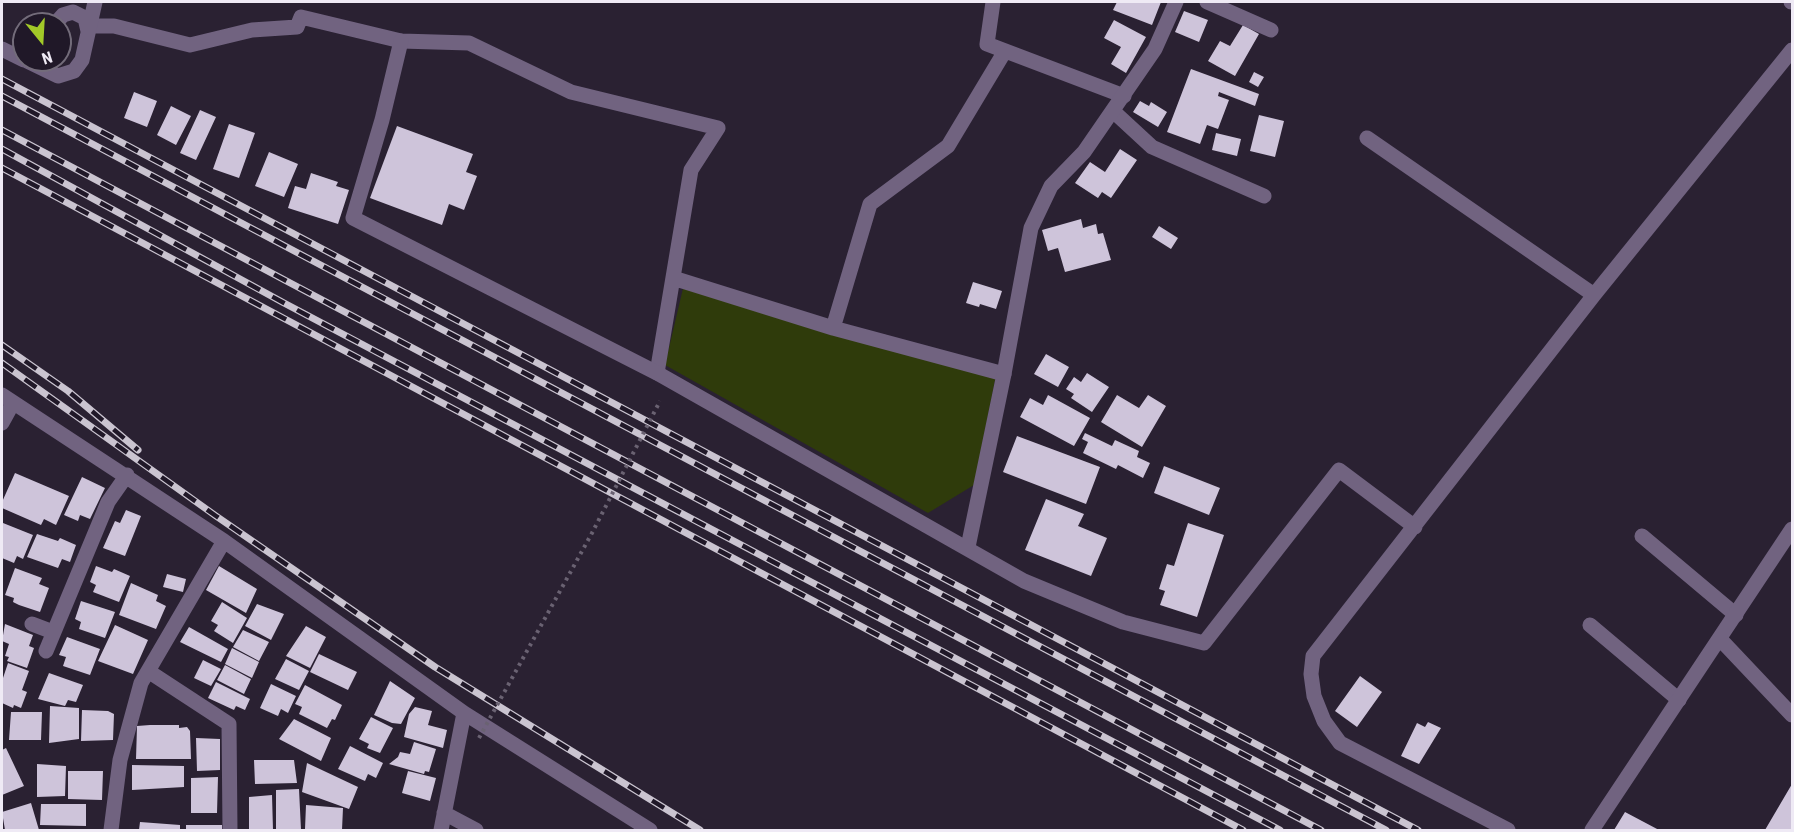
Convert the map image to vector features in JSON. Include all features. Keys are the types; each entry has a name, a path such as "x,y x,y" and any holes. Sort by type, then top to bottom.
{"street":[{"path":"72,72 82,60 94,2"},
{"path":"993,2 987,44 1125,96"},
{"path":"968,547 1005,374 1031,228 1051,186 1084,152 1125,96 1155,49 1176,2"},
{"path":"1208,2 1271,30"},
{"path":"89,30 114,26 190,45 252,30 297,27 302,9 401,41 469,43 572,92 718,128 692,170 657,373"},
{"path":"72,13 85,18 89,30"},
{"path":"401,41 382,120 353,218 657,373 968,547 1024,581 1123,622 1204,643 1339,470 1415,527"},
{"path":"1508,831 1340,743 1324,721 1314,696 1311,674 1313,656 1594,295 1792,50"},
{"path":"833,328 870,204 948,146 1005,51"},
{"path":"50,72 57,76 71,72"},
{"path":"1113,111 1152,147 1264,196"},
{"path":"1367,138 1594,295"},
{"path":"673,278 833,328 1005,374"},
{"path":"2,423 7,399 127,475 224,541 464,713 650,831"},
{"path":"46,651 108,502 127,475"},
{"path":"1592,831 1792,529"},
{"path":"1642,536 1736,615"},
{"path":"111,831 120,760 141,683 224,541"},
{"path":"32,624 53,633"},
{"path":"1590,625 1679,700"},
{"path":"1720,639 1792,714"},
{"path":"148,671 229,724 230,831"},
{"path":"441,831 464,713"},
{"path":"444,813 476,831"}],"path":[{"path":"479,738 592,533 660,401"}],"green space":[{"path":"684,284 996,375 974,485 928,513 665,365"}],"building":[{"path":"1117,2 1161,2 1152,25 1113,10"},
{"path":"1184,11 1208,20 1199,42 1175,32"},
{"path":"1114,20 1146,37 1126,73 1111,64 1121,47 1104,38"},
{"path":"1243,25 1259,34 1235,76 1208,61 1220,41 1230,46"},
{"path":"1191,69 1259,94 1255,106 1219,92 1218,96 1229,100 1218,129 1207,125 1200,144 1167,132"},
{"path":"1254,72 1264,77 1258,87 1249,82"},
{"path":"134,92 157,101 147,127 124,118"},
{"path":"1140,101 1149,106 1151,102 1167,112 1158,127 1133,112"},
{"path":"171,106 191,116 176,145 157,135"},
{"path":"200,110 216,117 196,160 180,153"},
{"path":"1259,115 1284,121 1275,157 1250,151"},
{"path":"229,124 255,133 239,178 213,169"},
{"path":"397,126 473,154 466,172 477,176 464,210 449,204 442,225 370,198"},
{"path":"1216,133 1241,139 1237,156 1212,150"},
{"path":"1120,149 1137,160 1111,198 1102,192 1098,198 1075,183 1090,162 1105,172"},
{"path":"269,152 298,164 284,197 255,186"},
{"path":"311,173 338,182 336,186 349,190 338,224 288,208 295,186 306,189"},
{"path":"1081,219 1083,228 1096,224 1098,234 1103,233 1111,260 1065,272 1058,248 1048,251 1042,230"},
{"path":"1159,226 1178,238 1171,249 1152,237"},
{"path":"973,282 1002,291 996,309 966,303"},
{"path":"1046,354 1069,367 1058,387 1034,374"},
{"path":"1087,373 1109,387 1092,412 1071,398 1074,394 1066,389 1074,377 1081,382"},
{"path":"1048,395 1090,418 1074,446 1020,417 1030,398 1043,405"},
{"path":"1117,395 1139,408 1148,395 1166,406 1142,447 1101,422"},
{"path":"1085,433 1112,446 1115,440 1139,451 1137,457 1150,463 1143,478 1118,465 1116,469 1083,453 1088,442 1082,439"},
{"path":"1017,436 1100,467 1086,504 1003,472"},
{"path":"1164,466 1220,488 1209,515 1154,493"},
{"path":"15,473 69,496 56,525 44,519 41,525 2,508 2,502"},
{"path":"82,477 105,488 90,519 80,515 78,521 64,515"},
{"path":"1046,499 1084,514 1078,526 1107,538 1091,576 1025,550"},
{"path":"126,510 141,516 125,556 103,548 115,521 120,523"},
{"path":"3,523 33,535 23,559 17,556 14,563 2,558"},
{"path":"1188,523 1224,535 1197,617 1160,605 1165,591 1159,589 1167,564 1174,566"},
{"path":"37,534 58,541 60,538 76,545 70,562 62,559 58,568 27,557"},
{"path":"96,566 112,572 114,569 130,576 119,602 93,592 96,585 90,582"},
{"path":"219,566 257,589 246,613 206,590"},
{"path":"15,568 42,578 39,584 49,588 40,612 19,605 13,602 14,598 5,595"},
{"path":"167,574 186,579 183,592 163,587"},
{"path":"131,583 158,595 156,601 166,606 156,629 119,615"},
{"path":"81,601 115,612 105,638 79,629 81,622 75,619"},
{"path":"222,602 247,618 233,643 214,631 218,625 211,621"},
{"path":"257,604 284,614 271,640 245,626"},
{"path":"5,624 33,635 29,646 34,648 27,668 7,661 9,657 5,656 9,644 2,641"},
{"path":"115,625 148,640 133,674 98,661"},
{"path":"306,626 326,637 310,668 286,656"},
{"path":"189,627 228,649 221,662 180,642"},
{"path":"243,630 269,642 259,661 233,647"},
{"path":"67,637 100,649 90,675 63,666 66,657 59,655"},
{"path":"232,648 259,662 252,678 225,664"},
{"path":"319,654 357,672 348,690 310,672"},
{"path":"286,659 309,671 299,690 275,679"},
{"path":"203,660 221,669 211,686 194,678"},
{"path":"8,663 29,671 22,690 27,692 21,708 14,705 13,708 2,703 2,681"},
{"path":"225,665 251,679 244,694 217,680"},
{"path":"49,673 83,685 76,702 68,700 65,706 38,699"},
{"path":"1360,676 1382,692 1357,727 1335,711"},
{"path":"390,681 415,698 401,724 392,723 374,715"},
{"path":"216,682 250,699 245,710 236,706 234,710 208,698"},
{"path":"271,684 296,696 288,713 281,709 278,716 260,708"},
{"path":"305,685 342,705 335,720 332,719 327,728 299,714 302,707 295,704"},
{"path":"50,706 79,708 79,739 49,743"},
{"path":"415,707 432,711 428,725 447,730 443,748 404,737 409,714"},
{"path":"82,710 108,711 114,714 113,740 81,741"},
{"path":"11,712 42,712 41,740 9,740"},
{"path":"371,717 393,728 380,753 367,748 369,744 359,739"},
{"path":"294,719 331,738 321,761 279,739"},
{"path":"1428,722 1441,728 1419,764 1401,756 1417,723 1425,727"},
{"path":"137,726 187,727 190,731 191,759 136,759"},
{"path":"196,738 220,739 220,770 197,771"},
{"path":"414,742 436,749 429,772 425,771 424,774 389,764 398,757 400,752 410,754"},
{"path":"350,746 383,763 376,778 368,774 365,781 338,769"},
{"path":"6,748 24,786 2,795 2,750"},
{"path":"254,760 294,760 297,783 255,784"},
{"path":"307,763 358,787 349,809 302,792"},
{"path":"37,764 66,766 65,796 37,797"},
{"path":"132,765 184,766 184,787 132,790"},
{"path":"68,771 103,771 102,800 68,799"},
{"path":"408,771 436,778 430,801 402,793"},
{"path":"218,777 217,813 191,813 191,778"},
{"path":"1792,784 1792,830 1765,830"},
{"path":"299,789 301,830 276,830 276,790"},
{"path":"272,795 273,830 249,830 249,797"},
{"path":"31,803 39,830 5,830 2,812"},
{"path":"41,804 86,804 86,826 40,825"},
{"path":"306,805 343,808 342,830 305,829"},
{"path":"1625,812 1659,830 1614,830"},
{"path":"140,822 180,825 180,830 139,830"},
{"path":"186,825 222,825 222,830 186,830"}],"railway":[{"path":"2,79 1418,830"},
{"path":"2,96 1386,830"},
{"path":"2,130 1321,830"},
{"path":"2,149 284,303 1280,830"},
{"path":"2,168 1243,830"},
{"path":"2,345 68,391 138,450"},
{"path":"2,363 216,516 435,667 700,830"}]}
